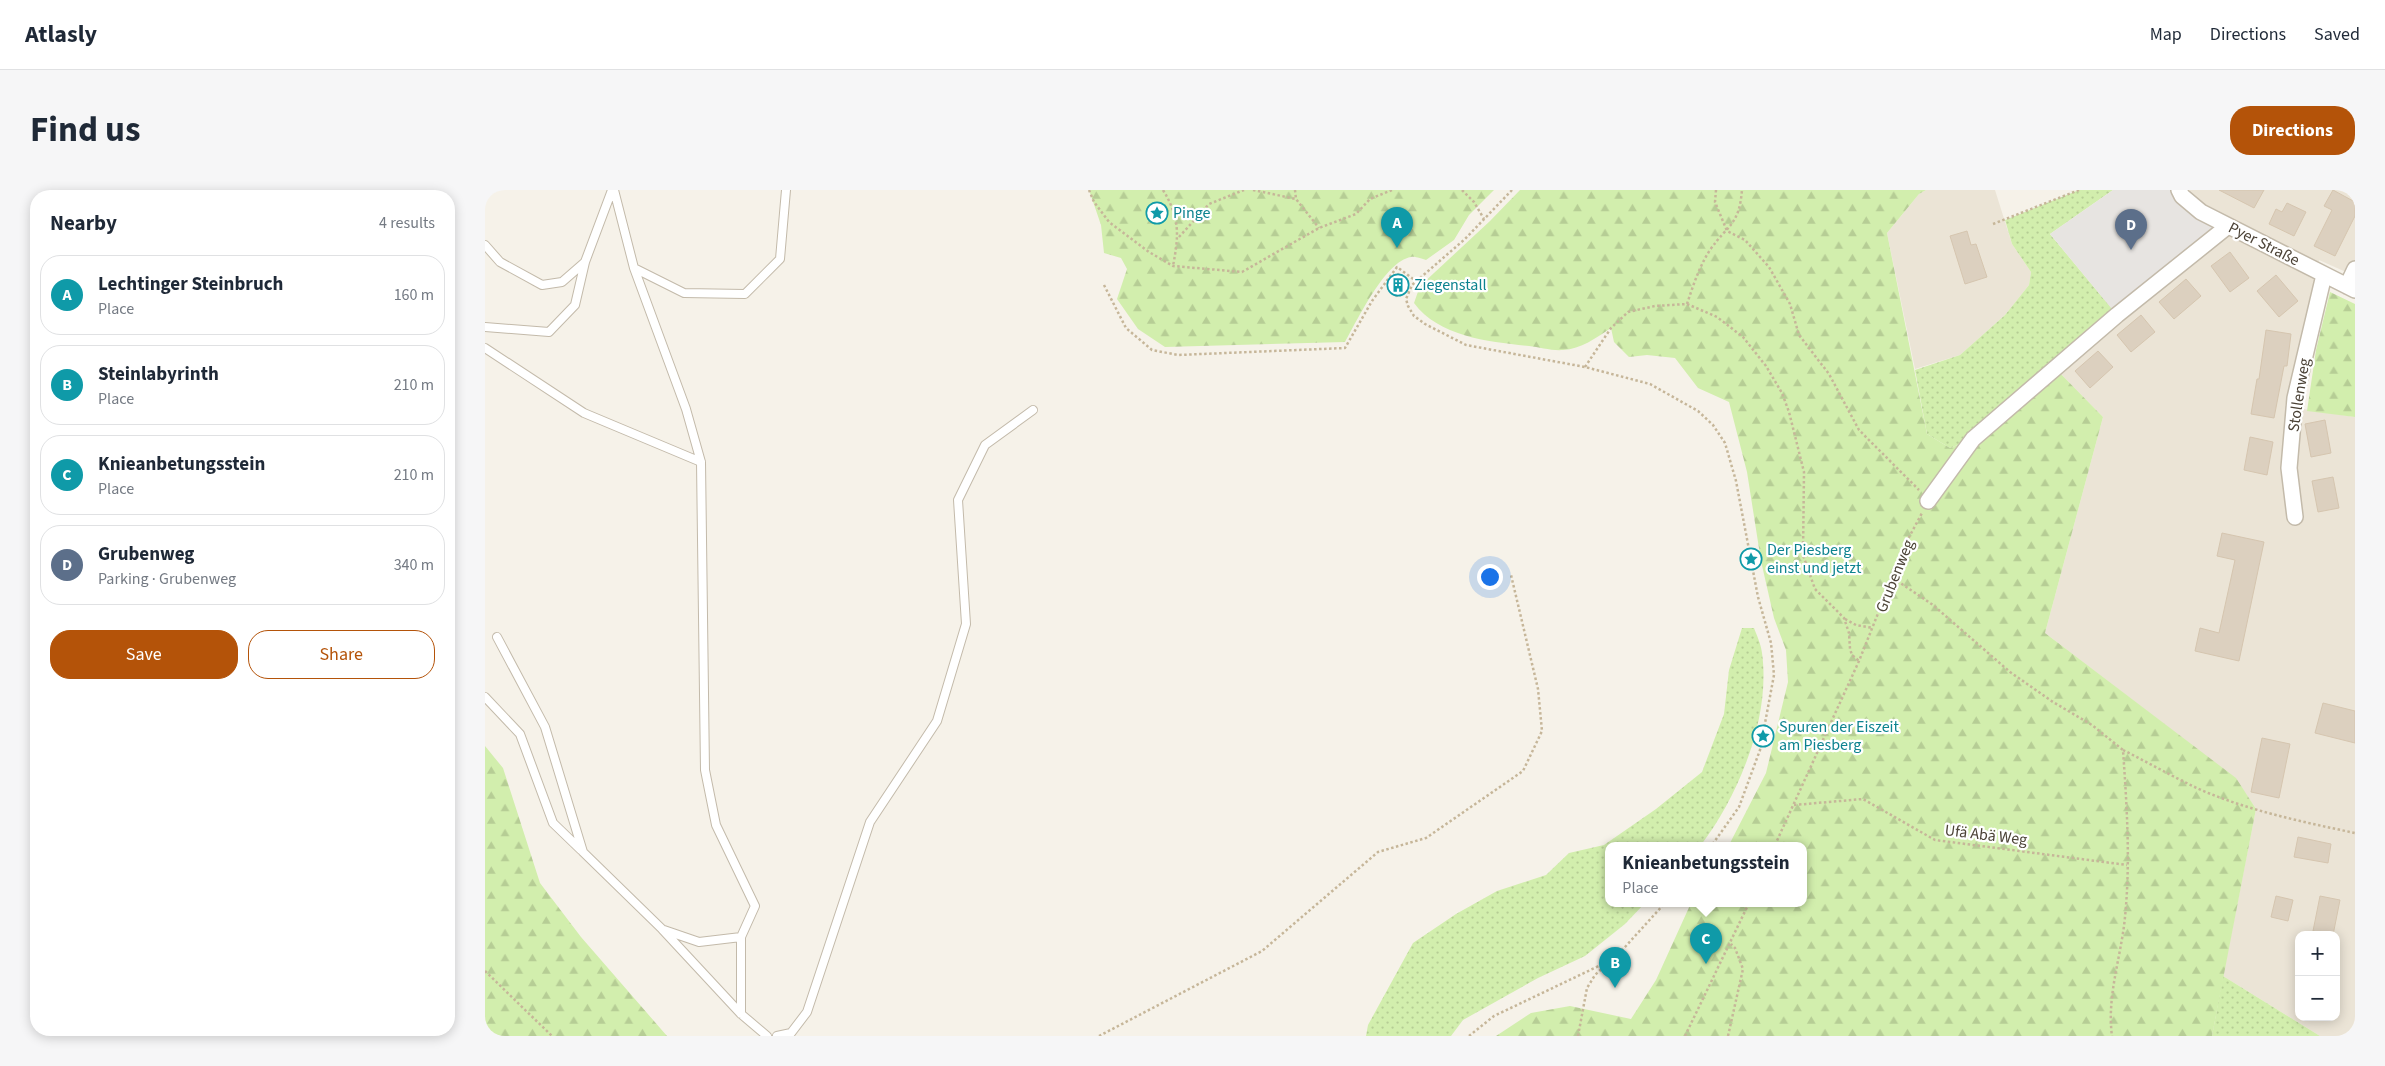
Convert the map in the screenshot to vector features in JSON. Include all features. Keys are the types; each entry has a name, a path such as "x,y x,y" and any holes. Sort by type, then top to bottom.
{"street":[{"name":"Pyer Straße","path":"2179,190 2182,196 2201,212 2351,288"},
{"path":"1929,501 1973,438 2117,315 2227,226"},
{"path":"2351,288 2355,269"},
{"name":"Stollenweg","path":"2295,517 2289,468 2295,398 2324,275"}],"lane":[{"path":"485,327 549,332 575,305 585,262 613,190"},
{"path":"613,190 634,268 686,409 701,462 705,770 716,824 755,906 741,937 741,1014"},
{"path":"634,268 684,293 745,294 780,259 786,190"},
{"path":"485,244 500,262 542,286 562,282 585,262"},
{"path":"485,348 584,413 701,462"},
{"path":"777,1036 791,1033 807,1012 870,822 937,720 966,624 958,500 985,445 1033,410"},
{"path":"497,637 545,727 583,852"},
{"path":"485,697 521,734 553,823 662,929 741,1014 767,1036"},
{"path":"662,929 699,942 741,937"}],"path":[{"path":"1089,190 1094,202 1109,222 1149,252 1173,266 1242,272 1319,228 1356,214 1370,199 1392,190"},
{"path":"1163,190 1174,209 1179,237 1173,266"},
{"path":"1179,237 1209,204 1244,190"},
{"path":"1253,190 1296,199"},
{"path":"1295,190 1296,199 1319,228"},
{"path":"1462,190 1474,202 1484,219"},
{"path":"1512,190 1465,239 1412,285 1406,299 1408,306 1419,320 1449,338 1466,345 1585,367 1650,384 1677,397 1713,425 1725,443 1732,462 1758,598 1771,643 1774,675 1760,750 1739,807 1714,842"},
{"path":"1716,190 1715,202 1727,231 1745,240 1769,267 1790,304 1799,335 1829,374 1859,430 1929,501"},
{"path":"1687,304 1700,268 1740,211 1742,190"},
{"path":"1993,224 2079,190"},
{"path":"1103,285 1125,328 1152,350 1178,355 1345,348 1373,301 1397,267 1416,281"},
{"path":"1585,367 1611,328 1628,312 1655,306 1687,304 1717,317 1743,337 1766,366 1782,393 1794,427 1804,472 1803,555 1815,589 1844,618 1856,626 1873,628"},
{"name":"Grubenweg","path":"1776,842 1859,661 1907,541 1929,501"},
{"path":"1099,1036 1262,951 1378,852 1426,838 1523,771 1542,731 1538,688 1511,575"},
{"path":"1893,578 1933,605 2010,672 2053,702 2092,725 2123,750 2201,789 2233,802 2309,823 2355,833"},
{"path":"1844,618 1849,633 1852,655 1859,661"},
{"path":"2112,1036 2110,1020 2124,926 2127,864 2128,817 2123,750"},
{"name":"Ufä Abä Weg","path":"1794,804 1863,799 1935,840 2127,864"},
{"path":"1577,1036 1587,988 1595,975 1625,947 1661,907"},
{"path":"1685,1036 1747,907"},
{"path":"1728,1036 1743,970 1735,948 1731,944"},
{"path":"1469,1036 1494,1016 1609,962"},
{"path":"485,971 552,1036"}],"shaded area":[{"path":"1926,190 1995,190 2012,244 2031,272 2029,285 2005,315 1960,355 1915,369 1887,233 1919,194"},
{"path":"2113,190 2179,190 2228,226 2117,315 2050,234"},
{"path":"2179,190 2355,190 2355,276 2319,260 2285,406 2355,417 2355,1036 2320,1036 2296,1021 2340,1021 2340,931 2295,931 2295,1021 2223,976 2256,809 2235,778 2045,633 2103,417 2055,368"}],"green space":[{"path":"1089,190 1494,190 1469,215 1454,240 1426,260 1411,257 1401,261 1391,269 1364,307 1345,342 1165,347 1138,329 1117,299 1127,269 1121,258 1104,253 1101,225"},
{"path":"1520,190 1926,190 1919,194 1887,233 1927,434 1950,448 1973,439 2055,368 2103,417 2045,633 2236,778 2256,809 2212,1036 1496,1036 1531,1013 1570,1006 1631,1019 1656,980 1689,907 1807,907 1807,842 1731,842 1766,773 1788,682 1786,650 1774,618 1761,561 1747,472 1729,402 1698,388 1675,358 1647,355 1629,357 1614,342 1611,328 1576,348 1563,350 1482,340 1466,336 1437,324 1414,303 1420,286 1490,221"},
{"path":"2079,190 2113,190 2050,234 2117,315 1973,439 1950,448 1927,434 1915,370 1960,355 2005,315 2029,285 2031,272 2012,244 2005,220"},
{"path":"2330,292 2355,304 2355,417 2307,411 2316,350"},
{"path":"1742,628 1754,628 1761,646 1764,678 1757,729 1749,754 1728,803 1703,842 1608,842 1656,809 1702,772 1724,714 1729,670"},
{"path":"485,746 503,768 540,883 581,937 667,1036 485,1036"},
{"path":"1604,845 1605,907 1641,907 1625,924 1585,956 1538,978 1463,1020 1451,1036 1366,1036 1368,1025 1413,943 1456,914 1497,891 1546,875 1569,853"},
{"path":"2223,976 2320,1036 2212,1036"}],"building":[{"path":"2219,190 2264,190 2254,208"},
{"path":"2333,190 2355,202 2355,216 2335,256 2314,246 2332,210 2324,206"},
{"path":"2287,203 2306,212 2294,236 2269,224 2276,209 2282,212"},
{"path":"1967,231 1971,245 1976,244 1987,277 1965,284 1950,236"},
{"path":"2230,252 2249,278 2230,292 2211,266"},
{"name":"Ziegenstall","path":"1398,273 1409,281 1397,297 1387,289"},
{"path":"2276,275 2298,301 2279,317 2257,291"},
{"path":"2186,279 2201,296 2174,319 2159,302"},
{"path":"2141,315 2155,332 2131,352 2117,335"},
{"path":"2266,330 2291,334 2287,366 2284,366 2274,418 2251,414 2257,379 2259,379"},
{"path":"2098,351 2113,367 2090,388 2075,371"},
{"path":"2325,420 2331,453 2311,457 2305,424"},
{"path":"2250,437 2273,442 2267,475 2244,470"},
{"path":"2333,477 2339,508 2318,512 2312,481"},
{"path":"2222,533 2264,542 2239,661 2195,651 2200,628 2219,633 2235,560 2217,556"},
{"path":"2323,703 2355,711 2355,743 2315,733"},
{"path":"2262,738 2290,744 2279,798 2251,792"},
{"path":"2298,837 2331,844 2328,863 2294,857"},
{"path":"2276,896 2293,900 2288,921 2271,917"},
{"path":"2320,896 2340,900 2334,931 2313,931"}],"place":[{"name":"Pinge","path":"1157,213"},
{"name":"Lechtinger Steinbruch","path":"1397,248"},
{"name":"Grubenweg","path":"2131,250"},
{"name":"Ziegenstall","path":"1398,285"},
{"name":"Der Piesberg einst und jetzt","path":"1751,559"},
{"name":"Spuren der Eiszeit am Piesberg","path":"1763,736"},
{"name":"Knieanbetungsstein","path":"1706,964"},
{"name":"Steinlabyrinth","path":"1615,988"}]}
